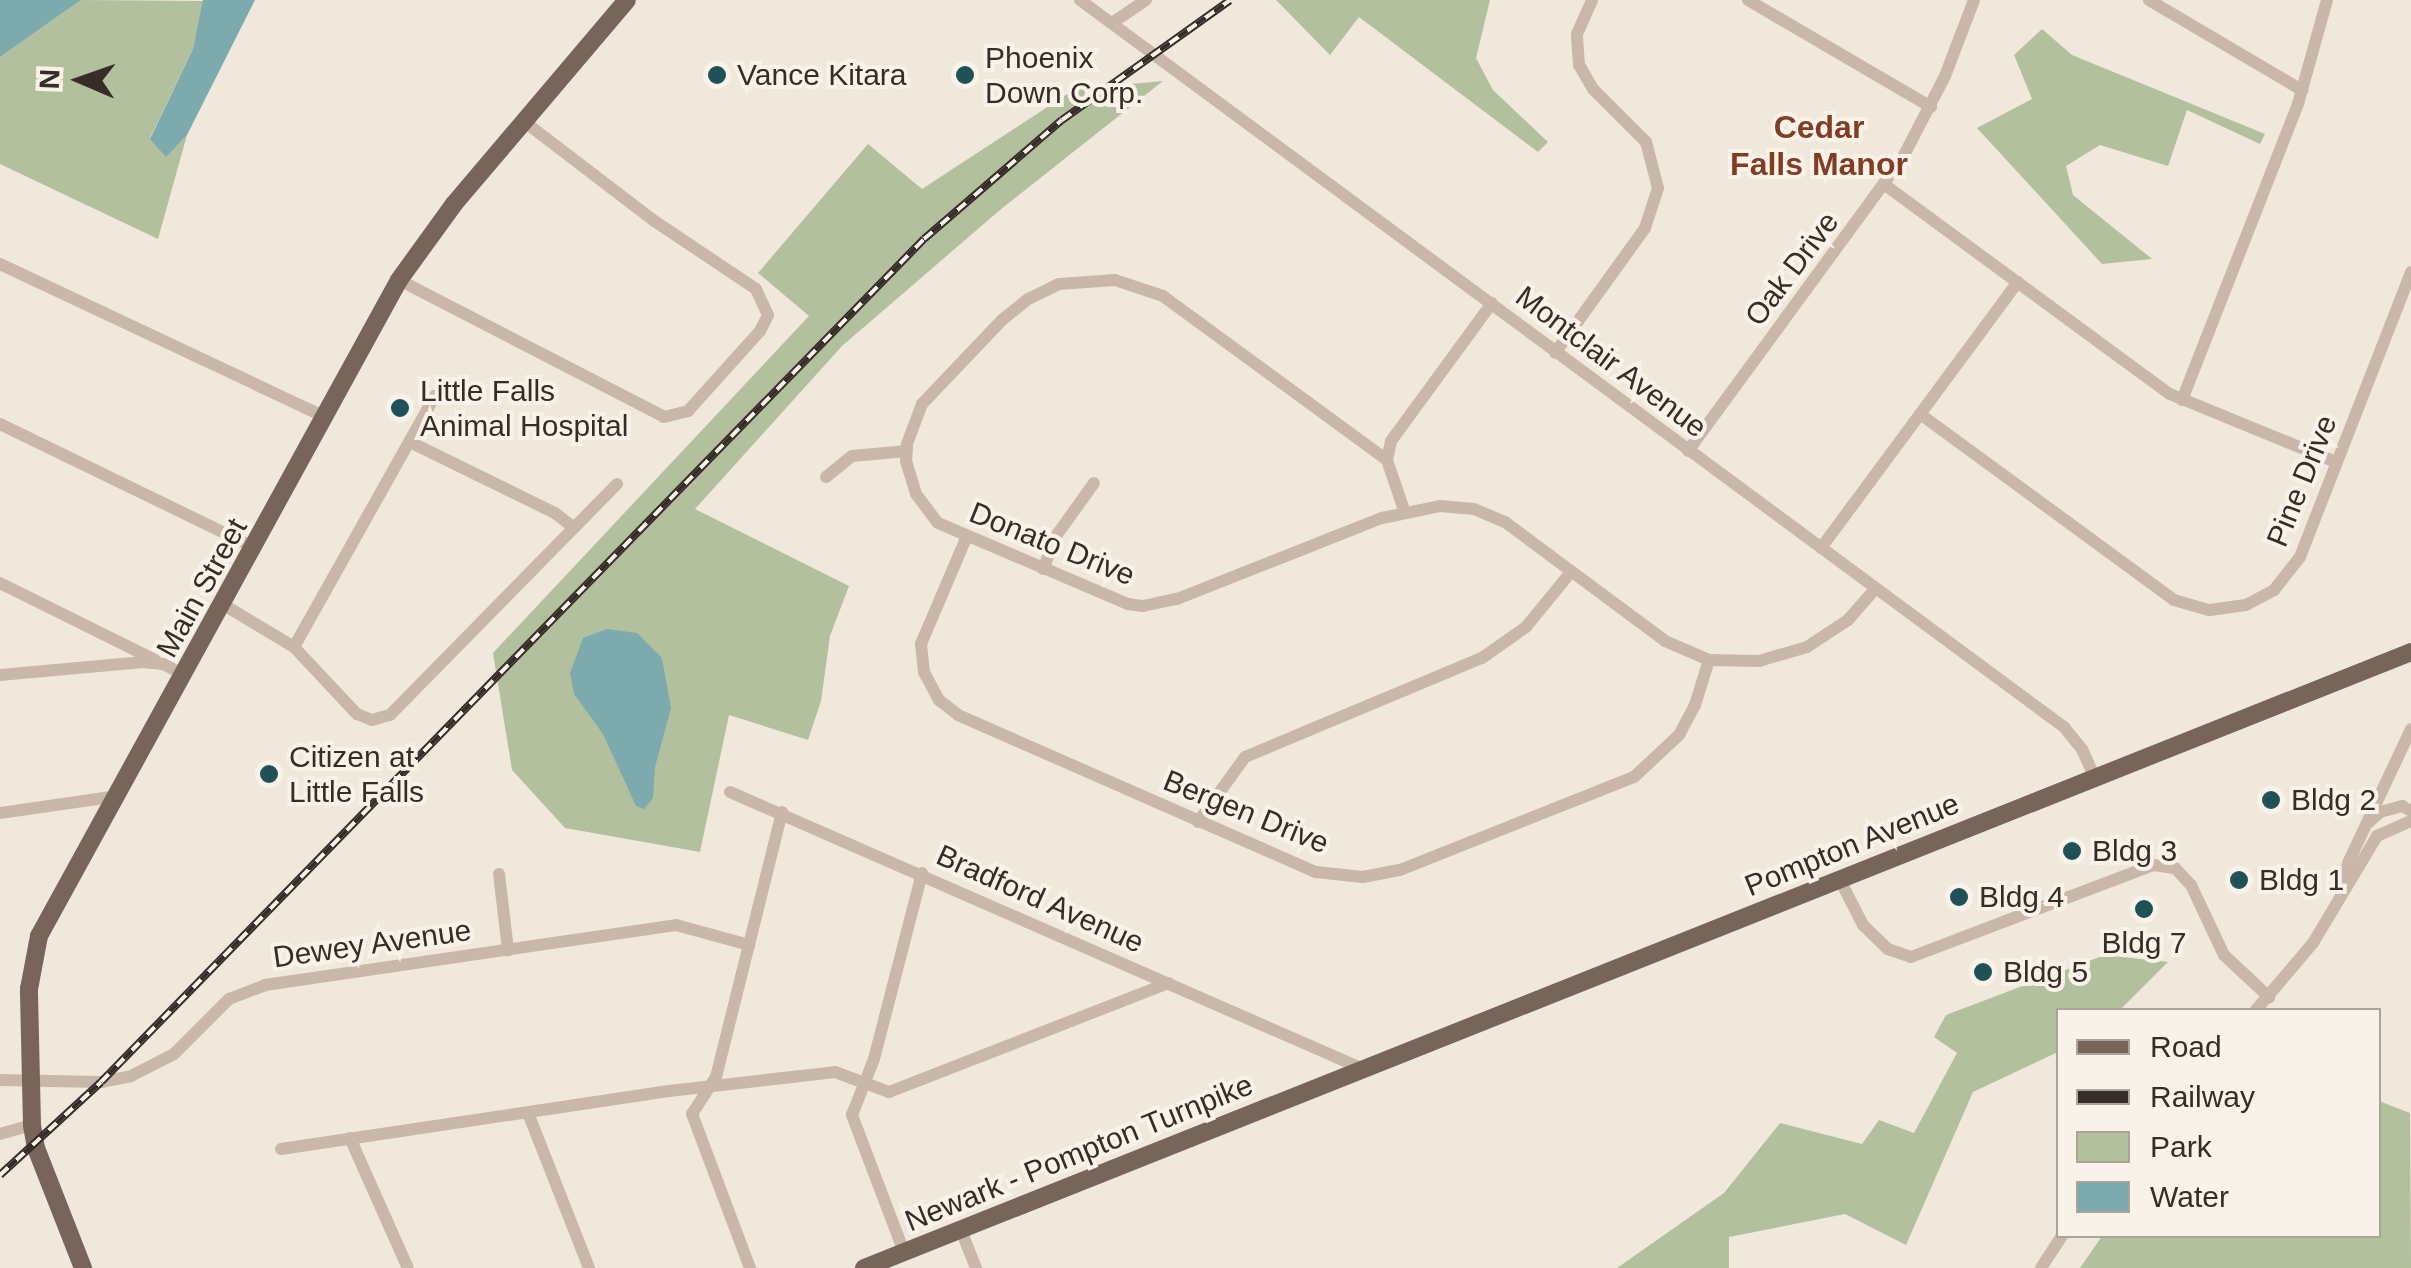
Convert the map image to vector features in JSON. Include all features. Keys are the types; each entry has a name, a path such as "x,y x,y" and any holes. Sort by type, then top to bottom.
{"main road":[{"name":"Main Street","path":"83,1268 36,1148 32,1124 29,988 39,936 186,675 399,280 454,204 627,0"},
{"name":"Pompton Avenue","path":"1314,1089 2411,652"},
{"name":"Newark - Pompton Turnpike","path":"864,1268 1314,1089"}],"street":[{"name":"Montclair Avenue","path":"1080,0 2064,727 2082,750 2095,778"},
{"path":"1112,23 1146,0"},
{"path":"1556,353 1646,228 1658,188 1646,142 1593,90 1579,65 1577,34 1592,0"},
{"path":"1748,0 1931,107"},
{"name":"Oak Drive","path":"1688,451 1885,185 1931,107 1974,0"},
{"path":"2149,0 2302,90"},
{"path":"2182,400 2302,90 2327,0"},
{"path":"399,280 658,414 676,417 696,403 760,331 768,315 762,296 525,122"},
{"path":"1885,185 2182,400 2336,462"},
{"path":"0,264 327,418"},
{"name":"Pine Drive","path":"1920,414 2164,594 2210,610 2256,601 2289,575 2411,272"},
{"path":"826,477 852,456 906,451 922,404 1028,298 1059,284 1114,280 1163,296 1387,460"},
{"path":"1821,548 2018,282"},
{"path":"1404,510 1387,460 1391,441 1492,304"},
{"path":"294,647 435,396"},
{"path":"0,424 255,548"},
{"path":"410,442 556,512 574,528"},
{"name":"Donato Drive","path":"906,451 910,478 938,523 1116,602 1159,604 1404,510 1456,506 1490,515 1520,531 1665,641 1708,660 1759,661 1807,647 1848,620 1875,589"},
{"path":"1044,569 1056,536 1094,483"},
{"path":"224,605 294,647 357,714 372,720 390,715 616,484"},
{"name":"Bergen Drive","path":"966,536 921,644 924,672 933,693 958,715 1316,872 1364,877 1400,870 1634,777 1679,735 1695,705 1708,660"},
{"path":"1198,822 1246,757 1482,658 1526,627 1571,572"},
{"path":"0,583 186,675"},
{"path":"0,675 89,664 163,664"},
{"path":"2339,899 2365,825 2411,729"},
{"name":"Bradford Avenue","path":"730,792 1363,1069"},
{"path":"0,813 118,796"},
{"path":"2365,825 2380,812 2402,806 2411,811"},
{"path":"750,1268 692,1114 712,1086 782,812"},
{"path":"2258,1008 2313,943 2377,836 2411,820"},
{"path":"1840,880 1863,925 1888,949 1911,958 2153,866 2174,868 2191,886 2224,955 2269,997"},
{"path":"904,1252 852,1126 922,873"},
{"path":"499,874 508,950"},
{"name":"Dewey Avenue","path":"0,1080 101,1082 131,1076 174,1054 230,998 249,988 676,925 749,945"},
{"path":"280,1149 712,1086 835,1072 876,1091 900,1090 1168,983"},
{"path":"528,1112 589,1268"},
{"path":"0,1134 32,1124"},
{"path":"350,1138 408,1268"},
{"path":"961,1230 976,1268"},
{"path":"2041,1268 2061,1238"}],"green space":[{"path":"81,0 204,1 193,49 150,138 166,156 187,135 158,239 0,164 0,57"},
{"path":"1276,0 1490,0 1476,58 1493,90 1548,142 1538,152 1359,17 1330,55"},
{"path":"2042,29 2072,55 2265,134 2260,144 2187,110 2168,166 2100,145 2066,166 2073,195 2152,259 2102,264 1977,128 2032,99 2014,55"},
{"path":"1163,81 1000,210 842,346 695,509 849,586 830,636 821,701 808,740 729,715 700,852 565,828 512,770 493,653 809,316 758,273 868,144 922,189 1075,89"},
{"path":"2105,955 2168,962 2122,1008 2056,1008 2056,1053 1973,1092 1906,1245 1845,1214 1729,1237 1729,1268 1617,1268 1724,1193 1780,1123 1862,1144 1879,1120 1914,1133 1957,1053 1934,1037 1946,1015"},
{"path":"2381,1102 2410,1113 2411,1268 2080,1268 2101,1238 2381,1238"}],"water":[{"path":"0,0 81,0 0,57"},
{"path":"203,0 255,0 187,135 166,157 150,139 193,49"},
{"path":"607,629 637,633 662,658 671,708 655,767 653,798 644,809 636,806 603,734 574,694 570,673 583,638"}],"railway":[{"path":"0,1175 101,1082 924,239 1062,120 1230,0"}],"place":[{"name":"Vance Kitara","path":"717,75"},
{"name":"Phoenix Down Corp.","path":"965,75"},
{"name":"Little Falls Animal Hospital","path":"400,408"},
{"name":"Citizen at Little Falls","path":"269,774"},
{"name":"Bldg 2","path":"2271,800"},
{"name":"Bldg 3","path":"2072,851"},
{"name":"Bldg 1","path":"2239,880"},
{"name":"Bldg 4","path":"1959,897"},
{"name":"Bldg 7","path":"2144,909"},
{"name":"Bldg 5","path":"1983,972"}],"district":[{"name":"Cedar Falls Manor","path":"1819,146"}]}
